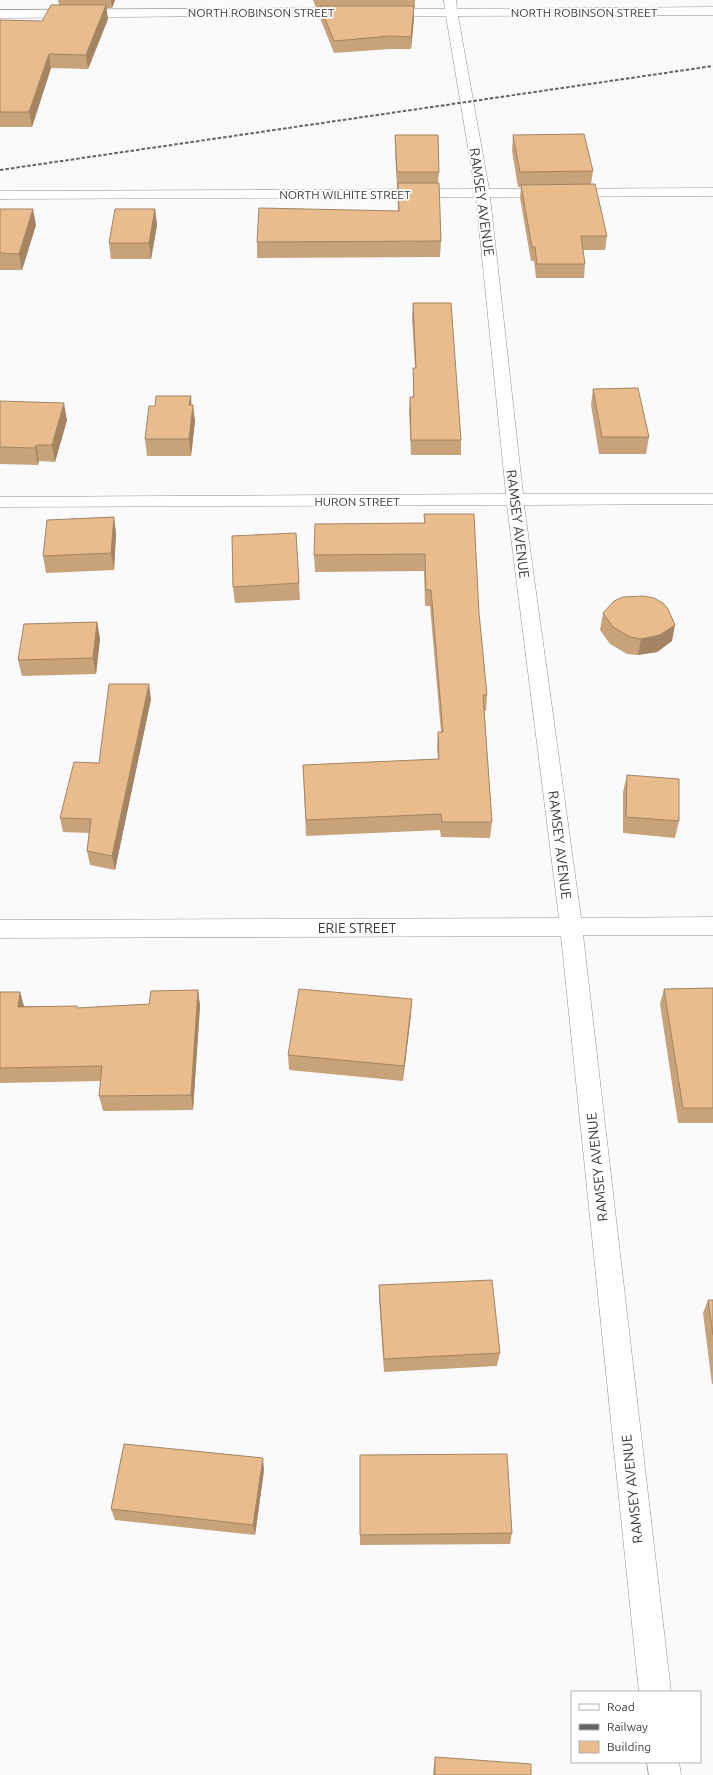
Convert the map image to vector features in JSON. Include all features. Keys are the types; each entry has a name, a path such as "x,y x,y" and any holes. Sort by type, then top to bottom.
{"street":[{"name":"NORTH ROBINSON STREET","path":"0,14 368,12 451,6 713,11"},
{"name":"RAMSEY AVENUE","path":"451,6 483,193 515,500 571,927 655,1691"},
{"name":"NORTH WILHITE STREET","path":"0,195 713,192"},
{"name":"HURON STREET","path":"0,502 713,499"},
{"name":"ERIE STREET","path":"0,929 713,926"},
{"path":"663,1763 665,1775"}],"building":[{"path":"51,5 106,5 86,55 49,54 29,112 0,112 0,20 42,21"},
{"path":"320,6 414,6 411,37 390,36 334,41"},
{"path":"584,134 593,171 520,172 513,135"},
{"path":"395,135 438,135 439,172 397,172"},
{"path":"398,183 439,183 441,241 257,242 259,208 399,211"},
{"path":"595,184 607,236 581,236 585,264 537,264 535,247 532,247 521,185"},
{"path":"0,209 33,209 19,254 0,253"},
{"path":"115,209 155,209 149,243 109,243"},
{"path":"413,303 451,303 461,440 411,440 410,397 414,397 413,368 416,368"},
{"path":"638,388 649,437 602,437 593,389"},
{"path":"156,396 191,396 189,405 193,405 189,439 145,439 149,406 155,406"},
{"path":"0,401 64,403 52,445 36,445 35,448 0,447"},
{"path":"424,514 474,514 479,613 487,695 483,695 492,822 442,822 441,814 306,820 303,765 439,759 438,732 443,732 431,590 426,590 425,554 314,555 315,524 425,523"},
{"path":"114,517 111,553 43,556 47,520"},
{"path":"296,533 299,583 233,587 232,536"},
{"path":"643,596 654,598 663,603 668,609 675,625 660,635 641,639 630,637 613,627 603,613 614,601 623,597"},
{"path":"97,622 93,658 18,660 24,624"},
{"path":"109,684 149,684 112,856 87,851 91,819 60,818 74,762 99,763"},
{"path":"627,775 679,779 679,821 626,817"},
{"path":"713,988 713,1108 683,1108 664,989"},
{"path":"299,989 412,999 404,1066 288,1055"},
{"path":"198,990 191,1095 99,1096 102,1066 0,1068 0,992 20,992 18,1007 77,1006 77,1008 149,1004 151,991"},
{"path":"492,1280 500,1353 384,1359 379,1285"},
{"path":"708,1300 713,1300 713,1335"},
{"path":"124,1444 263,1458 253,1525 111,1509"},
{"path":"507,1454 512,1533 360,1535 360,1455"},
{"path":"435,1757 531,1764 531,1775 435,1775"}],"railway":[{"path":"0,170 713,66"}]}
